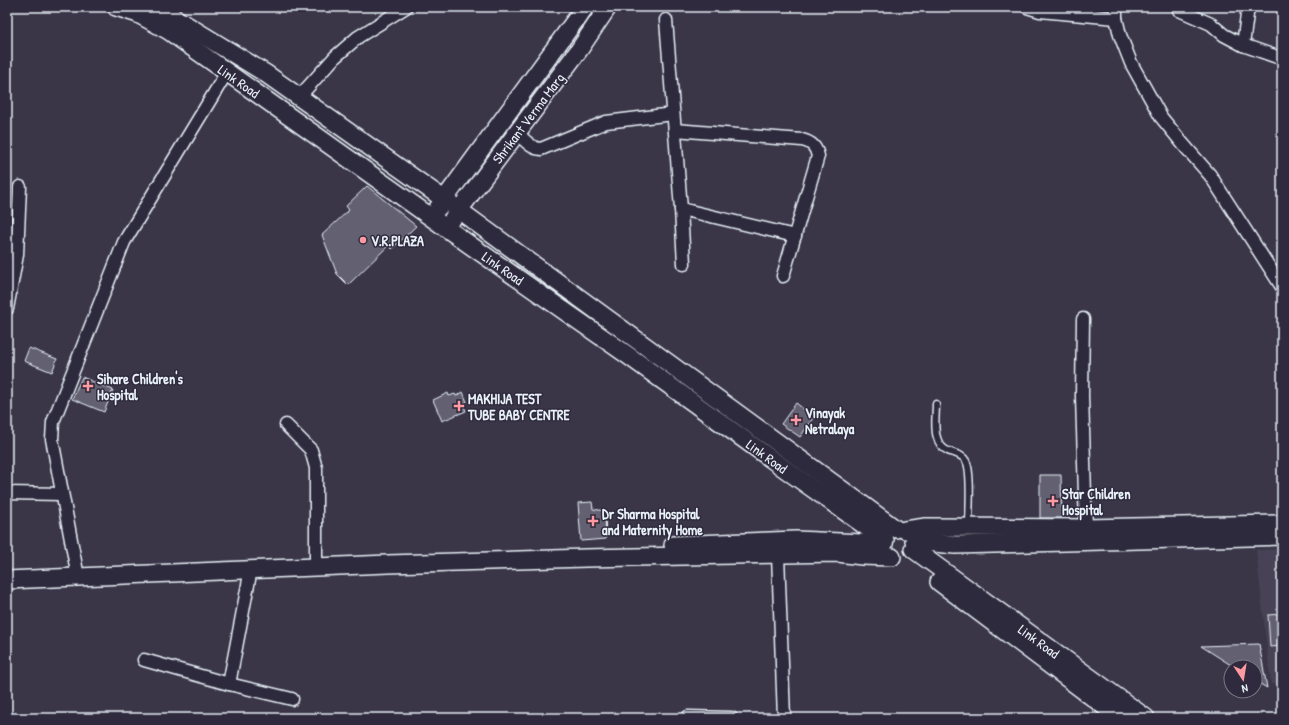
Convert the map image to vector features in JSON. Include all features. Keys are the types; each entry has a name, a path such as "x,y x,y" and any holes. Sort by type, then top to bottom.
{"street":[{"name":"Link Road","path":"116,7 138,14 169,31 430,217 626,354 792,474 899,544 1146,718"},
{"name":"Link Road","path":"157,7 265,73 459,210 899,544 1120,718"},
{"path":"300,97 335,57 358,37 406,7"},
{"name":"Shrikant Verma Marg","path":"430,217 445,200 585,7"},
{"name":"Shrikant Verma Marg","path":"446,228 579,50 608,7"},
{"path":"1027,7 1116,13 1120,36 1131,63 1161,117 1174,135 1210,175 1282,287"},
{"path":"1243,45 1248,7"},
{"path":"1180,10 1210,24 1224,35 1243,45 1280,58"},
{"path":"666,20 684,264"},
{"path":"78,572 61,494 52,439 53,422 124,242 228,72"},
{"path":"517,133 536,149 541,149 606,122 673,114"},
{"path":"675,130 802,140 809,141 813,145 818,156 783,276"},
{"path":"7,309 17,255 20,187"},
{"path":"681,209 795,236"},
{"path":"1083,319 1082,396 1086,528"},
{"path":"286,425 311,450 316,468 316,558"},
{"path":"7,492 61,494"},
{"path":"969,536 1086,528 1282,524"},
{"path":"7,571 78,572 251,569 396,563 838,553 862,556 899,544 926,528 969,536 1282,536"},
{"path":"7,580 78,572 316,558 796,540 899,544"},
{"path":"778,555 784,718"},
{"path":"229,684 251,569"},
{"path":"144,660 229,684 292,699"},
{"path":"688,717 731,718"}],"lane":[{"path":"936,404 936,436 939,445 948,451 959,454 967,462 969,471 969,536"}],"shaded area":[{"path":"1282,549 1282,684 1271,684 1256,550"}],"building":[{"name":"V.R.PLAZA","path":"367,186 416,226 392,249 389,245 348,285 337,274 322,235 349,210 346,206"},
{"path":"29,348 57,359 52,372 24,361"},
{"path":"82,377 113,390 104,412 72,399"},
{"path":"463,392 467,402 463,404 466,411 442,421 433,400 448,393 449,396 455,394 456,396"},
{"path":"796,403 814,417 800,437 781,424"},
{"path":"1040,475 1061,475 1062,518 1040,518"},
{"path":"592,502 593,509 605,511 606,539 581,541 578,503"},
{"path":"1282,614 1282,646 1270,647 1268,615"},
{"path":"1259,644 1262,659 1223,660 1201,646"},
{"path":"1263,666 1267,688 1263,686"}],"place":[{"name":"V.R.PLAZA","path":"363,240"},
{"name":"Sihare Children's Hospital","path":"88,386"},
{"name":"MAKHIJA TEST TUBE BABY CENTRE","path":"459,406"},
{"name":"Vinayak Netralaya","path":"796,420"},
{"name":"Star Children Hospital","path":"1053,501"},
{"name":"Dr Sharma Hospital and Maternity Home","path":"593,521"}]}
